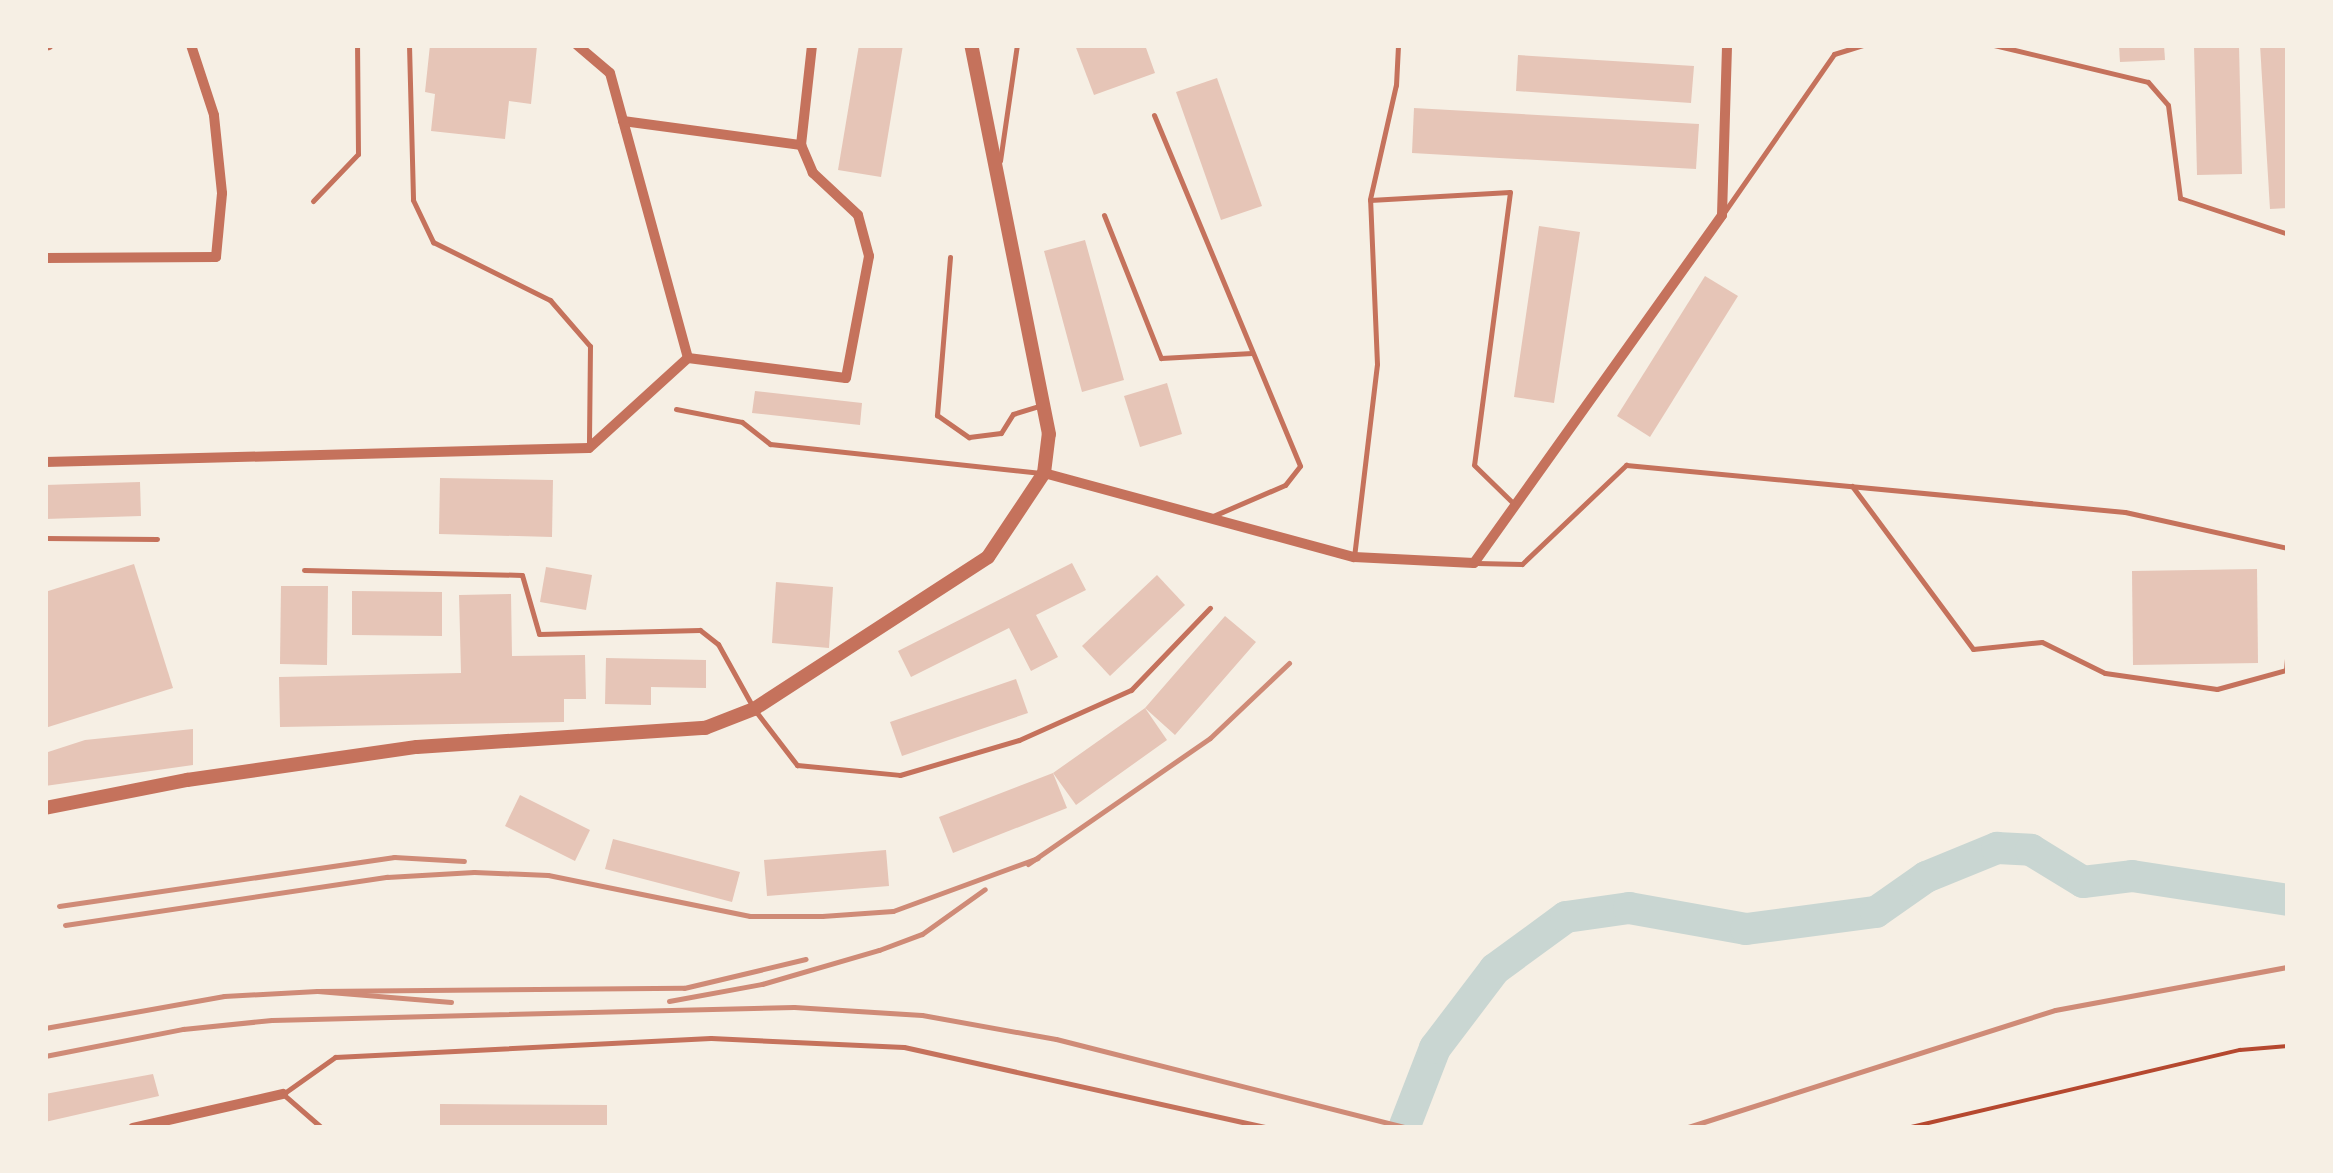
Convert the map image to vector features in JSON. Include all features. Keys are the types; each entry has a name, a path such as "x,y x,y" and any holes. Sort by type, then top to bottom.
{"street":[{"path":"45,258 216,257 222,194 214,115 191,45"},
{"path":"577,45 610,74 688,358"},
{"path":"45,462 589,448 688,358 846,378 869,256 858,215 813,173 801,145 812,45"},
{"path":"45,808 188,780 417,747 705,728 754,709 988,557 1044,474 1044,405 971,45"},
{"path":"1044,474 1354,557 1474,562 1722,216 1727,45"},
{"path":"624,121 801,145"},
{"path":"133,1128 283,1094"}],"lane":[{"path":"314,200 358,154 358,45"},
{"path":"409,45 413,200 433,242 550,300 590,346 589,448"},
{"path":"998,171 1017,45"},
{"path":"1354,557 1376,364 1370,200 1396,85 1398,45"},
{"path":"1722,216 1834,54 1864,45"},
{"path":"1994,45 2148,82 2168,106 2180,198 2288,234"},
{"path":"1154,115 1300,466 1285,485 1209,518"},
{"path":"1370,200 1510,192 1474,465 1515,505"},
{"path":"1104,215 1161,358 1252,353"},
{"path":"950,257 937,415 970,436 1001,433 1014,414 1044,405"},
{"path":"676,409 742,422 770,444 1044,474"},
{"path":"1474,562 1522,564 1626,465 2125,512 2288,548"},
{"path":"1852,486 1973,648 2042,642 2105,673 2217,689 2286,670 2288,646"},
{"path":"45,538 157,539"},
{"path":"304,570 522,575 538,634 700,630 718,644 754,709 797,765 900,774 1019,740 1131,690 1210,608"},
{"path":"322,1128 283,1094 335,1057 712,1038 904,1047 1148,1106 1196,1110 1268,1128"}],"path":[{"path":"1907,1128 2240,1050 2288,1046"}],"building":[{"path":"430,45 537,46 531,104 509,101 505,139 431,131 435,94 425,92"},
{"path":"859,45 903,45 881,177 838,170"},
{"path":"1075,45 1145,45 1155,73 1094,95"},
{"path":"2119,45 2164,45 2165,60 2120,62"},
{"path":"2194,45 2239,45 2242,174 2197,175"},
{"path":"2260,45 2288,45 2288,208 2270,209"},
{"path":"1518,55 1694,66 1691,103 1516,91"},
{"path":"1217,78 1262,206 1221,220 1176,92"},
{"path":"1414,108 1699,124 1696,169 1412,153"},
{"path":"1539,226 1580,232 1554,403 1514,397"},
{"path":"1085,240 1124,380 1082,392 1044,251"},
{"path":"1705,276 1738,296 1650,437 1617,416"},
{"path":"1167,383 1182,434 1140,447 1124,396"},
{"path":"755,391 862,403 860,425 752,413"},
{"path":"440,478 553,480 552,537 439,534"},
{"path":"140,482 141,516 45,519 45,485"},
{"path":"1072,563 1086,590 1036,615 1058,657 1031,671 1009,628 911,677 898,651"},
{"path":"134,564 173,688 45,728 45,592"},
{"path":"546,567 592,575 586,610 540,602"},
{"path":"2257,569 2258,663 2133,665 2132,571"},
{"path":"1157,575 1185,605 1110,676 1082,646"},
{"path":"776,582 833,587 829,648 772,643"},
{"path":"281,586 328,586 327,665 280,664"},
{"path":"352,591 442,592 442,636 352,635"},
{"path":"511,594 512,656 585,655 586,699 564,699 564,722 280,727 279,677 461,673 459,595"},
{"path":"1225,616 1256,642 1175,735 1145,708"},
{"path":"606,658 706,660 706,688 651,687 651,705 605,704"},
{"path":"1016,679 1028,713 902,756 890,722"},
{"path":"1145,708 1167,740 1076,805 1053,773"},
{"path":"193,729 193,765 45,786 45,753 85,740"},
{"path":"1053,773 1067,808 953,853 939,817"},
{"path":"520,795 590,830 575,861 505,826"},
{"path":"613,839 740,872 732,902 605,869"},
{"path":"886,850 889,886 767,896 764,860"},
{"path":"153,1074 159,1096 45,1122 45,1094"},
{"path":"440,1104 607,1105 607,1128 440,1128"}],"waterway":[{"path":"1404,1128 1435,1048 1495,969 1566,917 1629,908 1746,929 1876,912 1926,877 1997,848 2031,850 2083,882 2132,876 2288,900"}],"railway":[{"path":"1028,864 1210,738 1289,663"},
{"path":"59,906 394,857 464,861"},
{"path":"65,925 387,877 474,872 548,875 750,916 822,916 893,911 1038,858"},
{"path":"669,1001 762,984 879,950 922,934 985,889"},
{"path":"451,1002 317,991 684,988 806,959"},
{"path":"1685,1128 2055,1010 2288,967"},
{"path":"45,1028 224,996 317,991"},
{"path":"45,1056 183,1029 272,1020 794,1007 922,1015 1056,1039 1409,1128"}]}
